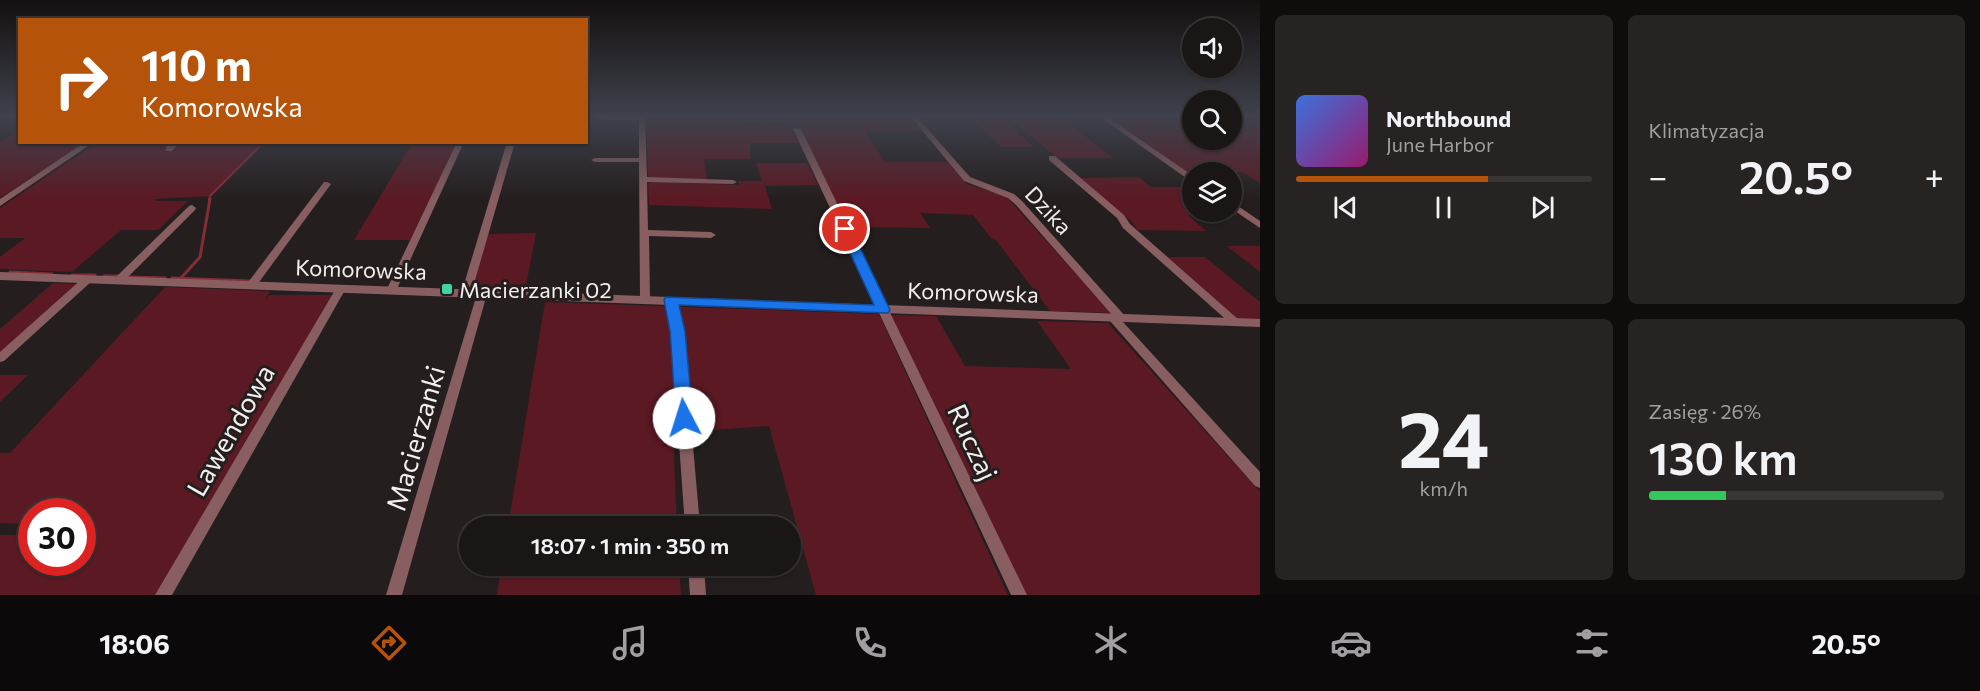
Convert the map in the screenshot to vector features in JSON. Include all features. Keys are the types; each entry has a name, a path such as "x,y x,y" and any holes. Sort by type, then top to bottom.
{"street":[{"path":"0,203 87,145"},
{"path":"169,149 174,145"},
{"path":"391,291 460,145"},
{"path":"466,294 510,145"},
{"path":"643,145 645,299"},
{"name":"Ruczaj","path":"804,145 1018,595"},
{"name":"Dzika","path":"938,145 967,179 1011,196 1019,203 1260,482"},
{"path":"1144,145 1182,171"},
{"path":"1052,158 1121,217 1126,226 1235,322"},
{"path":"595,160 643,160"},
{"path":"643,179 734,182"},
{"path":"250,287 327,184"},
{"path":"119,280 192,208"},
{"path":"1242,212 1260,225"},
{"path":"644,233 711,235"},
{"name":"Komorowska","path":"0,276 1260,324"},
{"path":"0,358 88,279"},
{"name":"Lawendowa","path":"163,595 340,290"},
{"name":"Macierzanki","path":"394,595 482,294"},
{"path":"671,300 677,331 692,516"},
{"path":"697,576 698,595"}],"shaded area":[{"path":"0,145 81,145 0,198"},
{"path":"93,145 172,145 165,150 173,150 180,145 260,145 255,149 259,149 211,196 156,199 155,201 188,201 158,230 121,230 72,272 0,269 0,257 25,238 0,238 0,208"},
{"path":"411,145 456,145 410,240 354,240"},
{"path":"647,145 750,145 750,159 704,159 707,180 648,176"},
{"path":"807,145 874,145 885,162 948,162 966,184 1006,196 1111,313 1050,311 995,239 991,238 973,215 920,213 930,228 849,227"},
{"path":"999,145 1032,145 1034,147 1001,147"},
{"path":"1042,145 1096,145 1113,158 1057,158"},
{"path":"1147,145 1182,145 1182,150 1242,150 1242,145 1260,145 1260,183 1242,172 1242,162 1182,162 1182,169"},
{"path":"756,163 807,163 818,185 765,186 772,209 649,205 648,184 653,182 739,185 738,181 762,181"},
{"path":"1138,177 1151,187 1182,187 1182,222 1196,222 1206,231 1138,230 1131,221 1079,178"},
{"path":"536,233 525,291 479,290 472,286 487,234"},
{"path":"1227,246 1260,246 1260,272"},
{"path":"1168,257 1205,257 1260,302 1260,321 1238,320"},
{"path":"53,283 76,284 0,353 0,329"},
{"path":"165,287 270,291 265,300 269,295 332,295 157,595 0,595 0,535 18,535 18,576 96,576 96,498 18,498 18,524 0,523 0,453 10,453"},
{"path":"545,302 879,314 1008,595 816,595 801,541 801,516 794,516 769,426 673,433 677,516 510,516"},
{"path":"891,315 936,316 965,366 1071,369 1037,321 1108,323 1260,492 1260,595 1026,595"},
{"path":"0,375 28,375 0,402"},
{"path":"500,576 680,576 681,595 497,595"}],"waterway":[{"path":"177,145 197,145"},
{"path":"209,200 210,196 261,145"},
{"path":"181,278 200,257 210,199"},
{"path":"10,272 52,274"},
{"path":"72,275 95,275"},
{"path":"104,276 120,276"},
{"path":"129,277 165,278"},
{"path":"172,278 249,281"}],"place":[{"name":"Macierzanki 02","path":"447,289"}],"route":[{"path":"684,418 677,331 671,300 883,310 845,229"}]}
